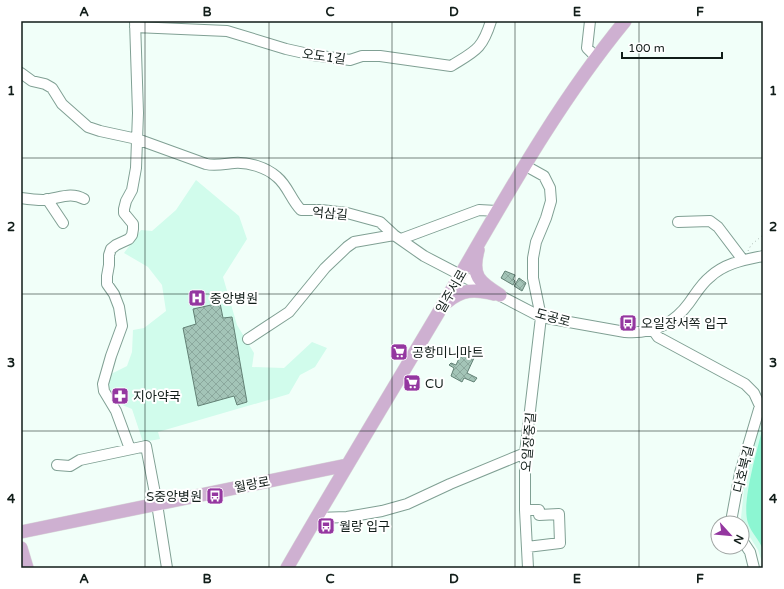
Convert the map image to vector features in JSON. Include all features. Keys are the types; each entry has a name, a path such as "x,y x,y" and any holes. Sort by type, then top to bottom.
{"main road":[{"name":"일주서로","path":"287,568 438,314 483,234 563,104 625,21"},
{"path":"483,234 477,252 475,264 476,273 484,285 500,295"},
{"path":"438,314 445,304 460,293 482,291 500,295"},
{"name":"월랑로","path":"21,532 347,465"},
{"path":"21,548 27,568"}],"street":[{"name":"오도1길","path":"135,24 227,31 286,49 313,55 350,60 362,56 380,56 451,66 477,50 483,42 491,21"},
{"path":"590,21 587,48 597,58"},
{"path":"130,449 116,411 104,391 103,384 122,326 114,294 107,284 109,255 111,249 132,235 133,224 124,213 124,209 126,201 132,190 136,168 138,113 135,24"},
{"name":"억삼길","path":"21,73 32,81 46,84 52,88 62,104 88,127 137,139 213,166 235,163 260,167 278,177 301,210 320,210 348,213 380,222 397,237 424,256 460,275"},
{"name":"오일장중길","path":"526,166 544,176 550,188 551,201 536,242 533,258 533,278 541,317 526,453 525,510 528,568"},
{"path":"21,198 47,199 72,195 79,196 84,200"},
{"path":"47,199 64,223"},
{"path":"248,339 289,312 325,268 354,242 397,237 479,210 497,211"},
{"path":"678,222 710,221 718,227 743,260"},
{"name":"도공로","path":"460,275 541,317 632,333 656,333 687,306 703,284 715,273 727,266 743,260 763,256"},
{"name":"다호북길","path":"656,333 745,384 754,393 762,408 740,473 732,515"},
{"path":"57,465 70,466 80,460 146,446 167,568"},
{"path":"316,518 347,517 382,511 407,504 450,484 526,453"},
{"path":"525,510 539,510 539,515 559,514 560,528 560,543 527,548"},
{"path":"750,552 754,568"}],"path":[{"path":"743,260 751,245 763,235"}],"shaded area":[{"name":"중앙병원","path":"196,180 239,216 247,239 223,277 237,325 254,353 252,367 284,368 312,342 327,348 315,367 300,375 289,394 158,432 160,439 143,442 132,409 115,402 109,388 109,375 127,366 132,352 133,330 144,328 166,311 162,285 148,267 124,253 141,230 152,231 176,210"},
{"path":"763,422 763,565 758,550 750,537 750,515 741,515 744,489 751,453 758,430"}],"green space":[{"path":"763,430 763,550 750,528 750,515 746,514 750,477"}],"building":[{"path":"505,271 515,275 513,285 501,278"},
{"path":"519,278 526,283 522,291 514,286"},
{"path":"220,303 223,318 232,317 247,402 237,405 234,396 198,406 183,328 196,324 193,309"},
{"path":"462,352 474,358 467,373 477,378 474,382 464,378 462,382 451,376 454,368 449,365 451,363 456,365"}],"place":[{"name":"중앙병원","path":"197,298"},
{"name":"오일장서쪽 입구","path":"628,323"},
{"name":"공항미니마트","path":"399,352"},
{"name":"CU","path":"412,383"},
{"name":"지아약국","path":"120,396"},
{"name":"S중앙병원","path":"215,496"},
{"name":"월랑 입구","path":"326,526"}]}
